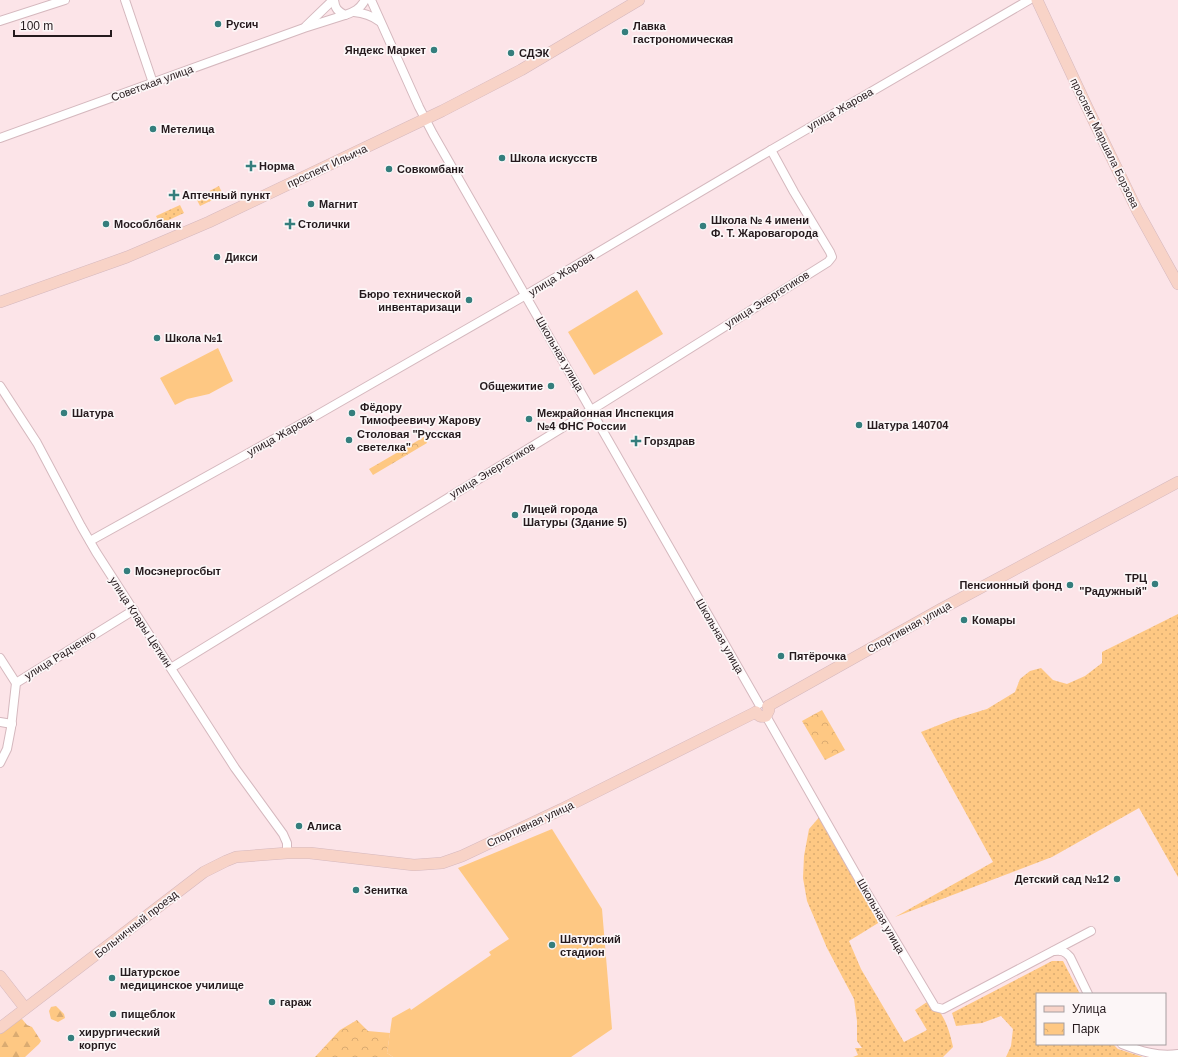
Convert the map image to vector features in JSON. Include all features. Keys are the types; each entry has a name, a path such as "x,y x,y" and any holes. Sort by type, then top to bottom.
{"street":[{"path":"0,21 65,0"},
{"path":"125,0 153,83"},
{"path":"334,0 335,7 338,12 345,15"},
{"name":"Советская улица","path":"304,28 334,0"},
{"path":"354,12 361,7 365,0"},
{"name":"Школьная улица","path":"371,0 426,119 525,296 592,409 667,545 934,1007 943,1009 1051,951"},
{"name":"проспект Ильича","path":"0,302 127,257 202,225 426,119 520,70 639,0"},
{"name":"улица Жарова","path":"90,541 317,415 525,296 771,150 1029,0"},
{"name":"проспект Маршала Борзова","path":"1037,0 1137,210 1178,284"},
{"path":"354,12 365,13 380,22"},
{"name":"Советская улица","path":"0,138 304,28 354,12"},
{"name":"улица Энергетиков","path":"171,668 828,262 832,257 771,150"},
{"name":"улица Клары Цеткин","path":"0,386 37,443 90,541 235,768 283,834 287,843 287,853"},
{"name":"Спортивная улица","path":"287,853 414,865 442,863 462,856 556,812 762,710 947,606 1178,482"},
{"name":"улица Радченко","path":"0,763 7,749 12,724 16,683 134,610"},
{"path":"0,658 16,683"},
{"path":"0,722 12,724"},
{"name":"Больничный проезд","path":"0,1028 204,872 236,857 287,853"},
{"path":"1051,951 1091,931"},
{"path":"1051,951 1060,950 1070,957 1088,993"},
{"path":"0,976 25,1008"},
{"path":"1125,1045 1149,1054 1178,1054"}],"green space":[{"path":"219,186 223,195 200,206 196,198"},
{"path":"180,205 184,213 160,224 156,216"},
{"path":"637,290 663,334 594,375 568,332"},
{"path":"218,348 233,381 209,394 187,399 175,405 160,378"},
{"path":"424,437 427,443 373,475 369,469"},
{"path":"1178,614 1178,877 1139,808 1052,857 895,917 993,862 921,732 954,719 987,709 1015,692 1020,679 1030,671 1041,668 1053,680 1067,684 1085,676 1102,663 1102,652"},
{"path":"822,710 845,750 825,760 802,721"},
{"path":"822,814 883,920 849,941 861,969 904,1042 927,1030 915,1010 930,1000 935,1005 948,1027 953,1047 943,1057 853,1057 858,1055 855,1048 862,1048 857,1041 857,1021 854,999 827,948 807,901 803,878 804,856 809,829"},
{"name":"Шатурский стадион","path":"552,829 602,909 612,1029 571,1057 393,1057 387,1053 392,1018 410,1008 411,1010 491,955 489,952 509,939 458,868"},
{"path":"1052,961 1063,961 1079,993 1036,993 1036,1045 1114,1045 1118,1049 1143,1057 1006,1057 1011,1046 1013,1029 1001,1016 982,1023 956,1026 952,1013"},
{"path":"56,1006 64,1014 65,1018 58,1022 51,1019 49,1011 51,1007"},
{"path":"22,1019 27,1025 32,1027 41,1041 25,1057 0,1057 0,1034 18,1020"},
{"path":"357,1020 368,1031 390,1033 387,1053 393,1057 315,1057 340,1030"}],"place":[{"name":"Русич","path":"218,24"},
{"name":"Лавка гастрономическая","path":"625,32"},
{"name":"Яндекс Маркет","path":"434,50"},
{"name":"СДЭК","path":"511,53"},
{"name":"Метелица","path":"153,129"},
{"name":"Школа искусств","path":"502,158"},
{"name":"Норма","path":"251,166"},
{"name":"Совкомбанк","path":"389,169"},
{"name":"Аптечный пункт","path":"174,195"},
{"name":"Магнит","path":"311,204"},
{"name":"Мособлбанк","path":"106,224"},
{"name":"Столички","path":"290,224"},
{"name":"Школа № 4 имени Ф. Т. Жаровагорода","path":"703,226"},
{"name":"Дикси","path":"217,257"},
{"name":"Бюро технической инвентаризаци","path":"469,300"},
{"name":"Школа №1","path":"157,338"},
{"name":"Общежитие","path":"551,386"},
{"name":"Шатура","path":"64,413"},
{"name":"Фёдору Тимофеевичу Жарову","path":"352,413"},
{"name":"Межрайонная Инспекция №4 ФНС России","path":"529,419"},
{"name":"Шатура 140704","path":"859,425"},
{"name":"Столовая \"Русская светелка\"","path":"349,440"},
{"name":"Горздрав","path":"636,441"},
{"name":"Лицей города Шатуры (Здание 5)","path":"515,515"},
{"name":"Мосэнергосбыт","path":"127,571"},
{"name":"ТРЦ \"Радужный\"","path":"1155,584"},
{"name":"Пенсионный фонд","path":"1070,585"},
{"name":"Комары","path":"964,620"},
{"name":"Пятёрочка","path":"781,656"},
{"name":"Алиса","path":"299,826"},
{"name":"Детский сад №12","path":"1117,879"},
{"name":"Зенитка","path":"356,890"},
{"name":"Шатурский стадион","path":"552,945"},
{"name":"Шатурское медицинское училище","path":"112,978"},
{"name":"гараж","path":"272,1002"},
{"name":"пищеблок","path":"113,1014"},
{"name":"хирургический корпус","path":"71,1038"}]}
